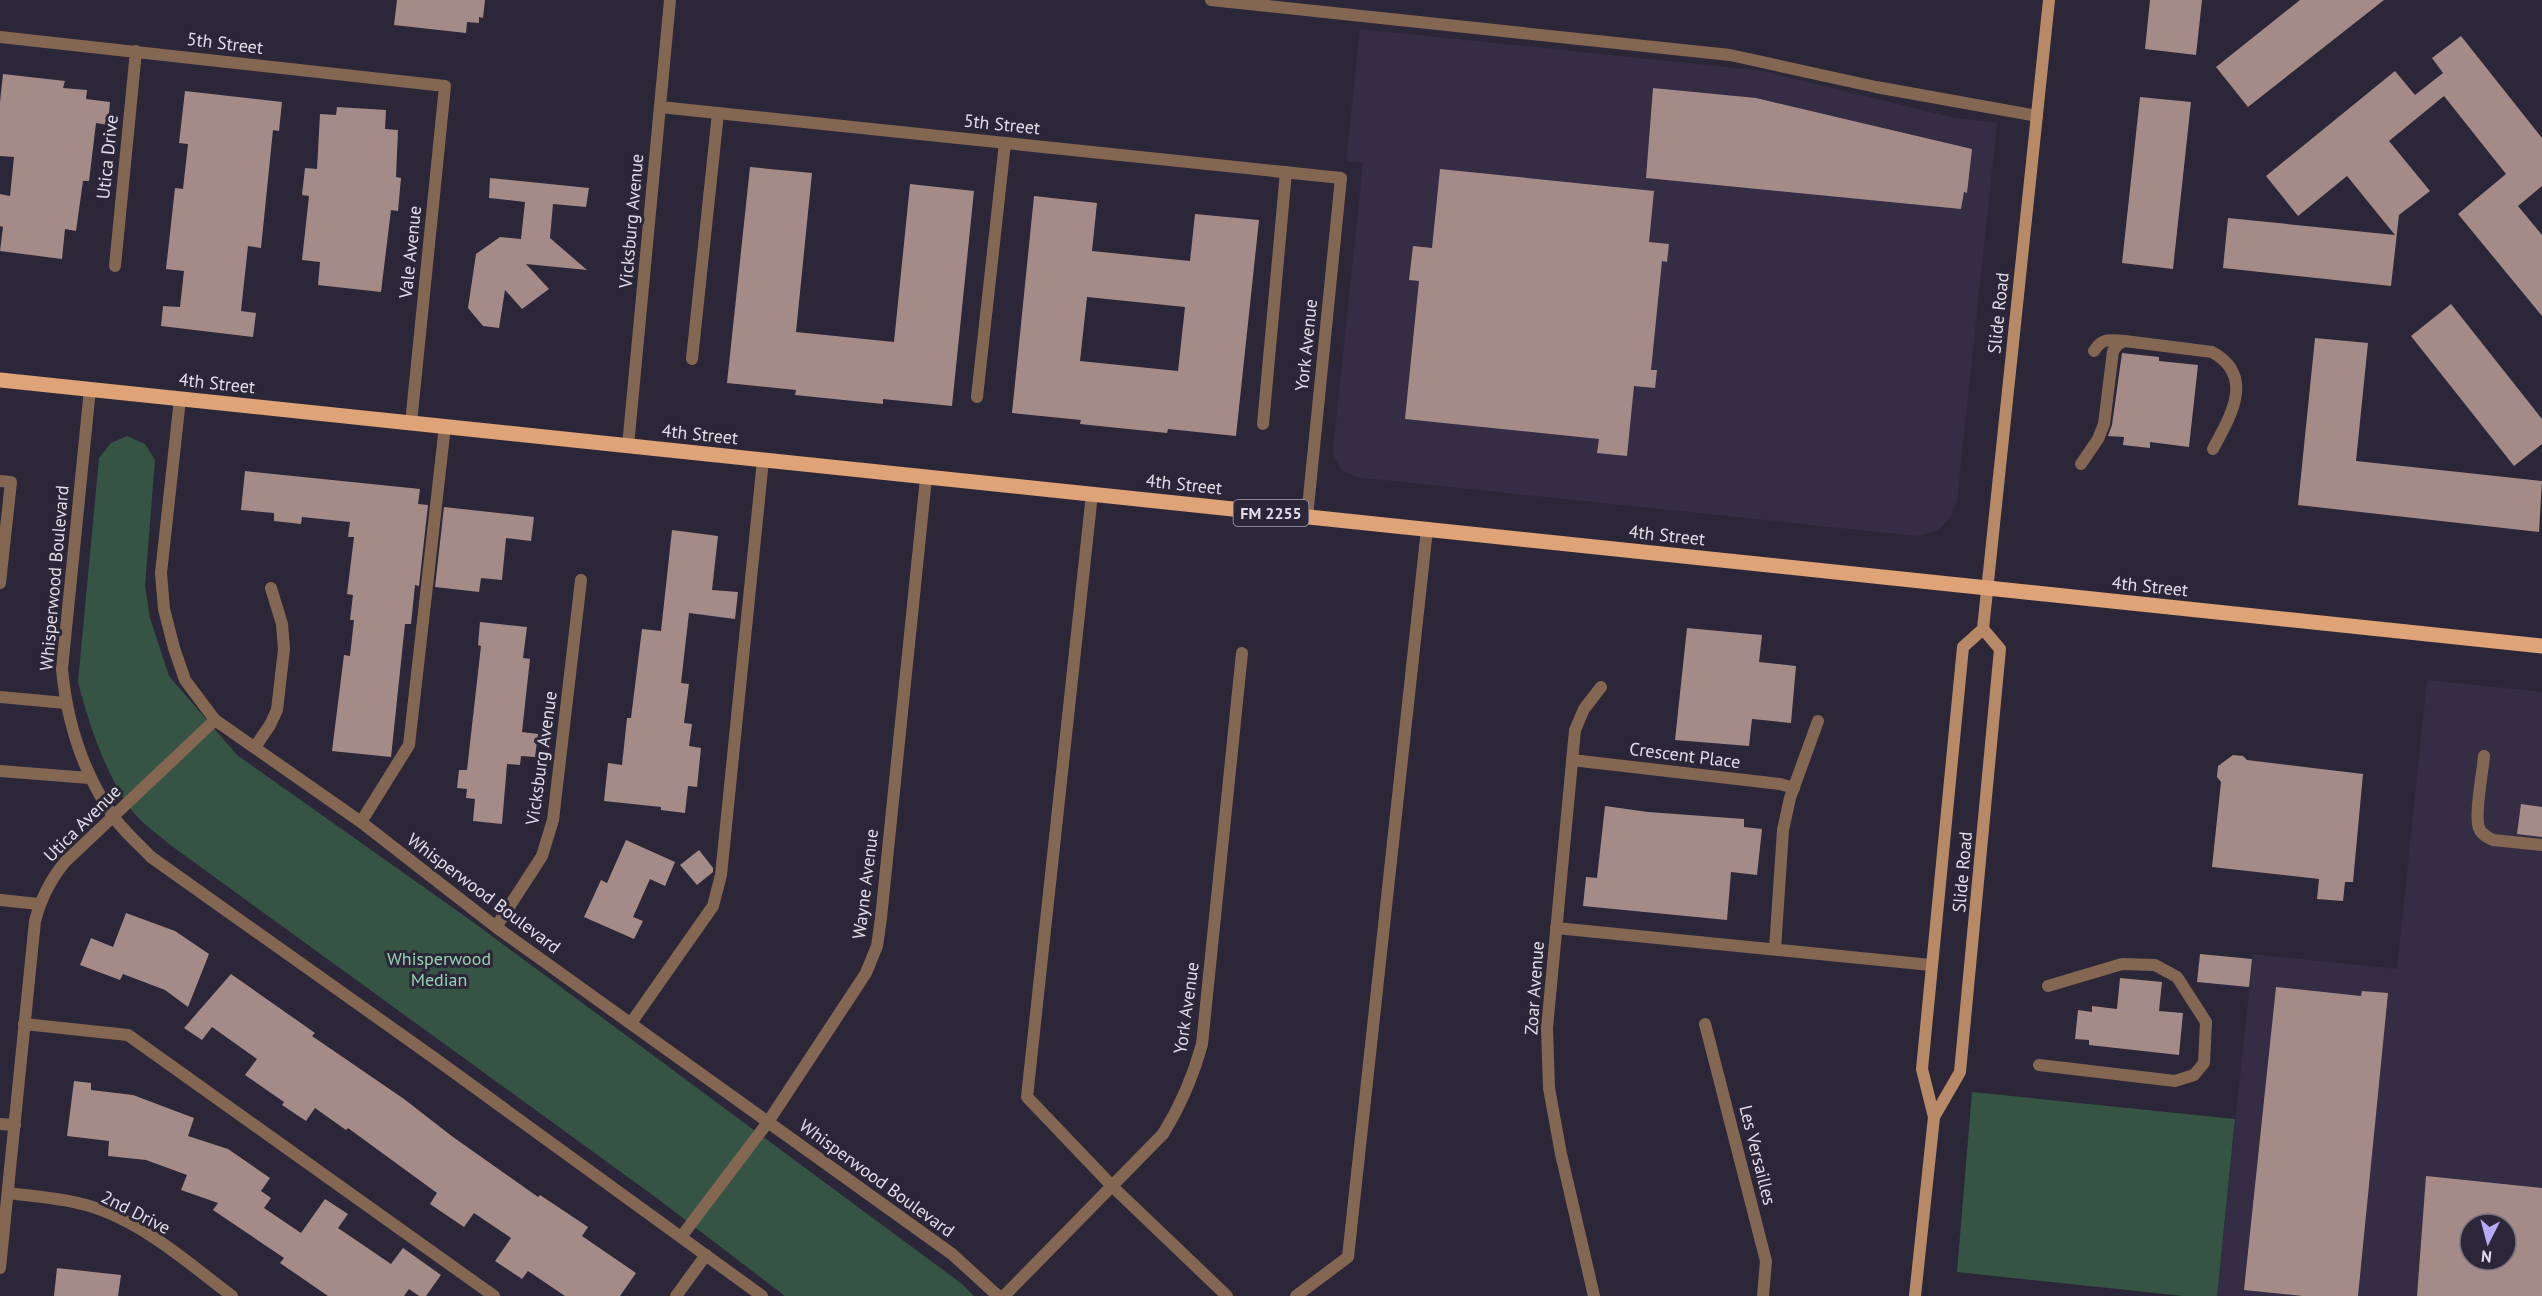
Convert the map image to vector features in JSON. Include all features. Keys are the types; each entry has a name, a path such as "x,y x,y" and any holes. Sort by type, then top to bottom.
{"main road":[{"name":"Slide Road","path":"1915,1296 1934,1117 1922,1069 1963,647 1983,629 2049,0"},
{"name":"4th Street","path":"0,380 2542,646"},
{"name":"Slide Road","path":"1934,1117 1960,1072 2000,650 1983,629"}],"street":[{"name":"Vicksburg Avenue","path":"628,446 670,0"},
{"path":"1211,0 1730,55 1876,87 2037,116"},
{"name":"5th Street","path":"0,37 445,86"},
{"name":"Utica Drive","path":"115,266 136,51"},
{"name":"Vale Avenue","path":"411,423 445,86"},
{"name":"5th Street","path":"660,107 1341,178"},
{"path":"692,359 718,113"},
{"path":"977,397 1005,143"},
{"path":"1263,424 1286,172"},
{"name":"York Avenue","path":"1307,517 1341,178"},
{"path":"2094,351 2100,342 2108,340 2212,352 2223,358 2231,368 2236,385 2236,401 2213,449"},
{"path":"2081,464 2098,439 2104,424 2113,351 2118,344 2125,341"},
{"name":"Whisperwood Boulevard","path":"90,389 62,669 65,703 74,740 89,778 114,818 151,857 762,1296"},
{"name":"Whisperwood Boulevard","path":"180,399 161,573 164,609 185,680 215,720 361,822 496,927 952,1254 998,1296"},
{"path":"361,822 409,745 445,426"},
{"path":"631,1023 713,906 721,875 764,460"},
{"name":"Wayne Avenue","path":"681,1237 768,1122 866,973 877,946 926,478"},
{"path":"0,481 11,482 0,584"},
{"path":"1092,494 1027,1097 1113,1187 1227,1296"},
{"path":"1296,1296 1348,1257 1427,529"},
{"name":"Vicksburg Avenue","path":"496,927 542,856 553,820 581,580"},
{"path":"255,747 277,710 284,649 282,624 271,588"},
{"name":"York Avenue","path":"1004,1296 1163,1134 1181,1106 1194,1073 1202,1044 1242,653"},
{"name":"Zoar Avenue","path":"1594,1296 1561,1154 1549,1088 1547,1028 1575,730 1584,709 1600,687"},
{"path":"0,697 65,703"},
{"name":"Utica Avenue","path":"0,1268 8,1193 5,1173 15,1125 35,921 39,904 54,875 65,862 215,720"},
{"path":"1775,950 1784,831 1794,788 1818,722"},
{"path":"2484,756 2478,816 2479,828 2485,837 2493,840 2542,845"},
{"name":"Crescent Place","path":"1572,760 1780,784 1794,788"},
{"path":"0,771 89,778"},
{"path":"0,900 39,904"},
{"path":"1556,928 1931,965"},
{"path":"2039,1065 2175,1081 2194,1075 2204,1063 2206,1022 2177,977 2155,965 2122,964 2048,986"},
{"path":"24,1024 128,1035 494,1296"},
{"name":"Les Versailles","path":"1705,1024 1766,1261 1763,1296"},
{"path":"0,1124 15,1125"},
{"name":"2nd Drive","path":"8,1193 60,1200 104,1211 152,1236 232,1296"},
{"path":"676,1296 706,1255"}],"shaded area":[{"path":"1360,29 1763,71 1955,118 1997,123 1957,501 1950,518 1938,530 1917,536 1356,477 1341,470 1333,450 1363,163 1346,161"},
{"path":"2427,680 2542,692 2542,1296 2217,1296 2253,954 2397,969"}],"green space":[{"name":"Whisperwood Median","path":"127,436 145,444 155,460 145,586 150,618 169,676 237,755 473,922 962,1284 974,1296 785,1296 658,1199 169,844 134,813 107,768 93,733 78,682 99,458 111,443"},
{"path":"1972,1092 2235,1119 2217,1296 2184,1296 1957,1272"}],"building":[{"path":"397,0 485,0 483,18 479,17 479,23 467,22 466,33 394,25"},
{"path":"2150,0 2202,0 2196,55 2145,49"},
{"path":"2300,0 2384,0 2248,107 2216,67"},
{"path":"2461,36 2542,138 2542,186 2518,206 2542,235 2542,316 2458,214 2506,174 2444,96 2389,141 2430,191 2399,215 2391,286 2223,268 2228,218 2395,235 2347,176 2298,216 2266,176 2395,71 2415,95 2443,73 2432,58"},
{"path":"3,74 65,81 63,88 87,90 86,99 110,102 108,125 96,123 89,181 83,181 76,231 65,229 62,259 0,251 3,227 0,226 0,194 10,196 14,157 0,156 0,102"},
{"path":"1653,88 1756,98 1972,149 1967,193 1964,192 1961,209 1646,178"},
{"path":"185,91 282,102 279,131 273,130 261,248 248,246 241,311 256,313 253,337 161,326 163,306 180,307 184,271 166,269 175,188 183,189 188,144 179,143"},
{"path":"2140,97 2191,102 2173,269 2122,263"},
{"path":"337,107 386,110 385,129 398,130 396,177 401,178 398,211 391,210 381,292 318,285 320,262 302,260 309,196 302,195 305,168 317,169 320,114 336,115"},
{"path":"750,167 812,173 796,332 894,342 910,184 974,191 952,406 883,399 883,404 795,395 796,390 727,383"},
{"path":"1440,169 1654,191 1649,242 1669,244 1667,262 1662,261 1651,370 1657,370 1655,388 1634,386 1627,456 1597,453 1599,439 1405,419 1419,281 1409,280 1413,246 1432,248"},
{"path":"490,178 589,188 586,207 553,204 550,238 587,270 526,264 549,289 522,309 505,290 499,328 483,326 468,308 476,254 500,237 521,239 525,202 489,198"},
{"path":"1034,196 1097,203 1092,251 1190,261 1195,214 1259,220 1236,436 1168,429 1167,433 1080,424 1081,420 1012,413","holes":["1087,297 1185,307 1178,371 1080,361"]},
{"path":"2451,304 2542,419 2542,444 2514,466 2411,336"},
{"path":"2315,338 2368,343 2356,461 2542,481 2539,532 2298,505"},
{"path":"2122,353 2159,357 2159,361 2198,365 2189,447 2150,442 2150,448 2123,445 2124,437 2108,436 2112,425"},
{"path":"245,471 420,489 418,504 428,505 419,586 415,585 411,624 405,624 391,757 332,751 344,655 350,656 354,620 350,620 353,595 347,594 354,537 348,537 350,522 302,517 301,524 274,521 274,513 241,510"},
{"path":"444,507 534,517 531,541 506,538 502,580 481,578 479,592 435,587"},
{"path":"672,530 718,536 712,590 738,592 735,619 689,613 681,683 689,684 684,723 692,724 689,746 701,748 697,787 688,786 685,813 661,810 661,807 604,801 608,763 622,765 627,718 631,718 642,629 661,631"},
{"path":"480,622 527,627 523,658 530,659 522,732 538,734 535,757 521,756 520,765 507,764 502,824 473,821 475,799 466,798 467,789 457,788 459,770 467,770 481,646 478,645"},
{"path":"1687,628 1762,635 1759,662 1796,666 1791,723 1752,719 1749,746 1675,740"},
{"path":"2233,755 2243,756 2247,760 2363,774 2353,882 2345,882 2343,901 2317,899 2319,879 2212,867 2221,782 2217,777 2218,766"},
{"path":"2521,804 2542,807 2542,837 2517,834"},
{"path":"1605,806 1648,812 1744,819 1744,827 1762,829 1757,875 1731,872 1727,920 1583,906 1586,877 1597,878"},
{"path":"626,840 675,862 665,886 650,879 633,917 643,921 634,939 584,917 601,880 607,883"},
{"path":"699,850 713,868 713,872 697,885 680,865"},
{"path":"126,913 175,931 209,954 188,1007 165,990 123,974 120,980 80,965 91,938 113,947"},
{"path":"2200,954 2252,959 2249,987 2197,982"},
{"path":"231,974 315,1033 312,1036 404,1099 453,1137 538,1197 540,1195 588,1227 582,1236 636,1273 620,1296 565,1296 528,1271 522,1279 495,1261 511,1238 474,1213 464,1227 430,1204 437,1193 348,1128 346,1130 315,1108 306,1121 282,1105 284,1102 245,1075 257,1059 212,1027 202,1040 184,1028"},
{"path":"2120,978 2162,982 2159,1011 2183,1013 2179,1055 2089,1045 2089,1040 2075,1039 2078,1010 2092,1012 2092,1006 2117,1009"},
{"path":"2276,987 2361,996 2362,991 2388,993 2358,1296 2303,1296 2244,1290"},
{"path":"74,1081 91,1083 91,1090 133,1095 194,1118 188,1136 228,1149 270,1178 261,1191 271,1198 264,1208 301,1233 325,1199 348,1214 338,1228 391,1264 403,1248 441,1275 426,1296 419,1296 409,1289 404,1296 328,1296 280,1263 284,1258 213,1210 218,1203 181,1190 187,1175 146,1160 108,1156 109,1141 67,1136"},
{"path":"2426,1176 2542,1188 2542,1296 2417,1296"},
{"path":"57,1268 121,1275 118,1296 54,1296"}]}
